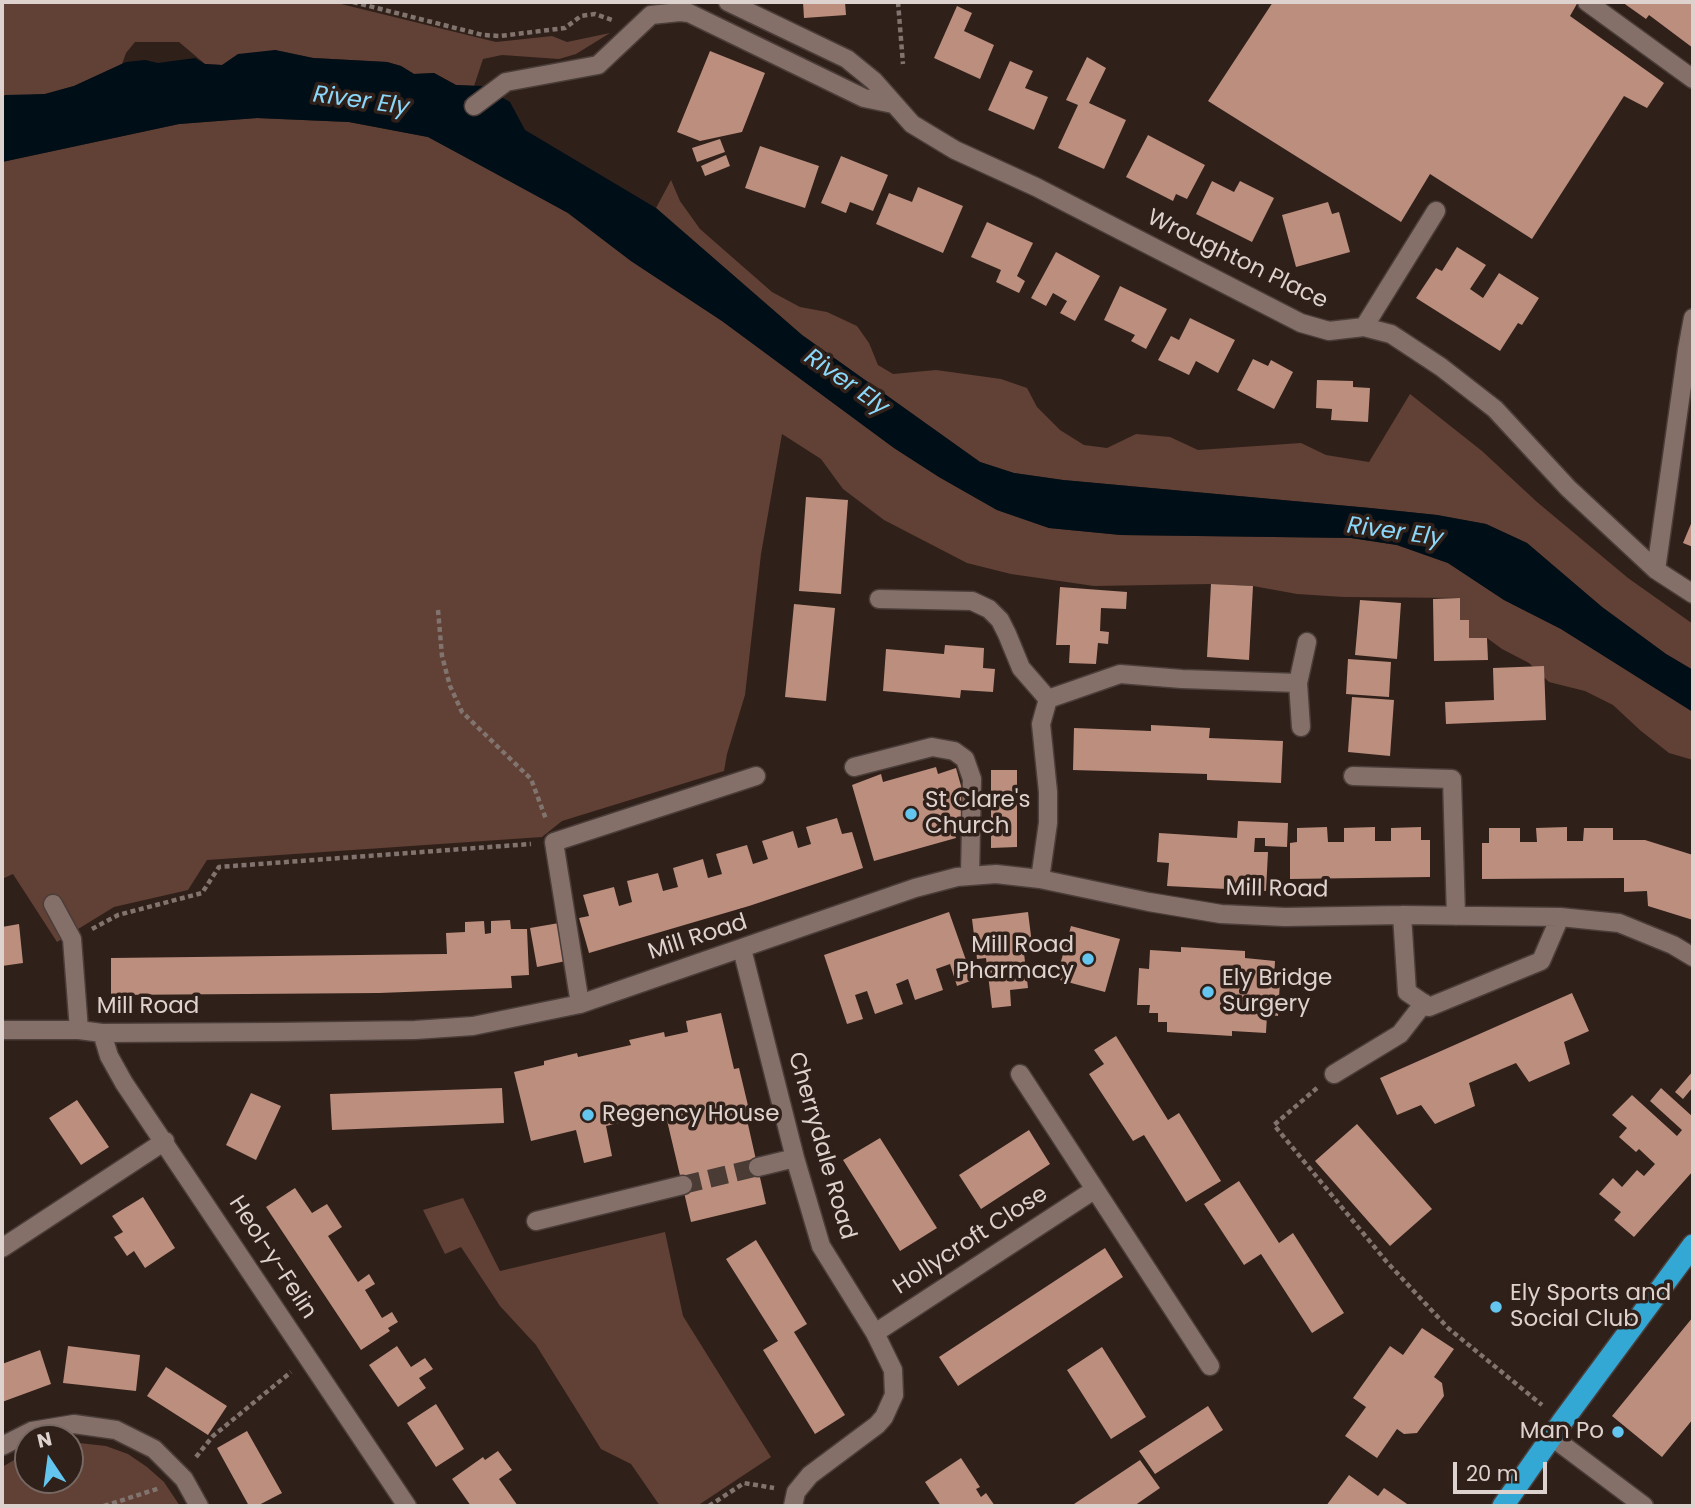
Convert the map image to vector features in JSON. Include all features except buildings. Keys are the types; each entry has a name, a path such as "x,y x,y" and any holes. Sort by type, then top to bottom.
{"highway":[{"path":"1503,1506 1693,1245"}],"street":[{"name":"Wroughton Place","path":"728,2 847,59 860,68 912,124 944,144 1036,187 1301,323 1329,331 1364,327 1391,334 1495,409 1568,488 1656,570 1693,594"},
{"path":"1587,2 1693,79"},
{"path":"474,106 506,82 598,65 651,15 680,12 690,13 864,98 892,104"},
{"path":"1364,327 1436,211"},
{"path":"1656,570 1693,318"},
{"path":"879,599 972,601 989,609 1000,620 1021,668 1048,699"},
{"path":"1301,727 1297,683 1307,642"},
{"path":"1048,699 1120,674 1297,683"},
{"path":"1040,879 1048,823 1048,792 1041,724 1048,699"},
{"path":"854,766 932,747 954,751 965,759 972,779 970,876"},
{"path":"580,1004 554,842 755,776"},
{"path":"1353,776 1452,779 1456,916"},
{"name":"Mill Road","path":"2,1030 79,1030 102,1033 415,1030 473,1026 580,1004 915,888 970,876 996,874 1040,879 1221,914 1285,917 1560,917 1619,922 1692,956"},
{"path":"53,904 72,939 79,1030"},
{"path":"1402,915 1407,992 1429,1007 1541,961 1560,917"},
{"name":"Cherrydale Road","path":"742,949 795,1158 821,1246 875,1333 893,1370 894,1395 884,1417 823,1464 794,1499"},
{"path":"1334,1074 1400,1034 1424,1003"},
{"name":"Heol-y-Felin","path":"102,1033 109,1056 124,1083 407,1506"},
{"path":"1020,1074 1210,1366"},
{"path":"2,1248 165,1141"},
{"path":"758,1167 795,1158"},
{"path":"536,1220 682,1185"},
{"name":"Hollycroft Close","path":"875,1333 1094,1190"},
{"path":"2,1447 32,1431 74,1424 116,1430 154,1449 184,1479 199,1506"},
{"path":"1557,1429 1644,1506"}],"path":[{"path":"353,2 483,35 500,36 565,28 581,16 594,14 611,20 651,15"},
{"path":"898,2 903,64"},
{"path":"72,939 118,915 202,893 219,867 554,842 531,779 462,712 450,686 442,656 438,610"},
{"path":"1334,1074 1273,1125 1386,1261 1448,1328 1557,1429"},
{"path":"104,1506 184,1479 196,1457 213,1436 308,1358"},
{"path":"709,1506 744,1483 794,1499"}],"shaded area":[{"path":"2,2 333,2 496,42 552,36 567,42 610,33 576,54 559,59 502,55 483,59 474,86 456,85 434,73 414,74 387,62 313,58 275,50 222,65 205,64 179,42 135,42 126,53 122,64 74,86 45,94 2,97"},
{"path":"257,118 349,122 428,137 506,178 568,213 631,261 722,321 894,448 997,510 1049,528 1121,535 1351,538 1397,545 1448,563 1504,600 1561,629 1693,712 1693,760 1669,753 1613,705 1585,691 1549,682 1529,663 1487,638 1469,638 1469,620 1460,620 1460,598 1344,597 1211,584 1094,586 1011,574 967,563 884,520 843,489 821,459 782,434 761,554 745,695 724,771 562,821 542,837 207,860 188,890 114,907 57,942 13,874 2,879 2,162 179,124"},
{"path":"671,180 680,201 700,229 772,292 800,307 827,312 857,326 869,343 878,365 893,374 936,370 1001,379 1027,388 1037,407 1060,430 1084,445 1107,448 1136,434 1170,437 1198,450 1301,443 1326,455 1369,462 1410,394 1482,451 1537,502 1628,578 1693,624 1693,670 1666,654 1602,607 1527,543 1486,524 1437,515 1370,508 1063,480 1014,473 980,462 802,335 656,208"},
{"path":"463,1198 500,1271 665,1232 683,1316 771,1457 697,1506 660,1506 631,1464 601,1449 536,1345 500,1306 461,1247 445,1254 423,1210"},
{"path":"84,1444 106,1446 128,1454 147,1467 164,1482 180,1506 2,1506 2,1467 14,1460 14,1494 84,1494"}],"water":[{"name":"River Ely","path":"275,50 313,58 387,62 414,74 434,73 456,85 482,86 510,102 525,130 656,208 802,335 980,462 1014,473 1063,480 1437,515 1486,524 1527,543 1602,607 1666,654 1693,670 1693,712 1561,629 1504,600 1448,563 1397,545 1351,538 1121,535 1049,528 997,510 894,448 722,321 631,261 568,213 428,137 349,122 257,118 179,124 2,162 2,97 5,95 45,94 74,86 126,62 145,60 158,63 195,58 205,64 222,65 238,54"}],"tunnel":[{"path":"683,1185 758,1167"}],"place":[{"name":"St Clare's Church","path":"911,814"},
{"name":"Mill Road Pharmacy","path":"1088,959"},
{"name":"Ely Bridge Surgery","path":"1208,992"},
{"name":"Regency House","path":"588,1115"},
{"name":"Ely Sports and Social Club","path":"1496,1307"},
{"name":"Man Po","path":"1618,1432"}]}
